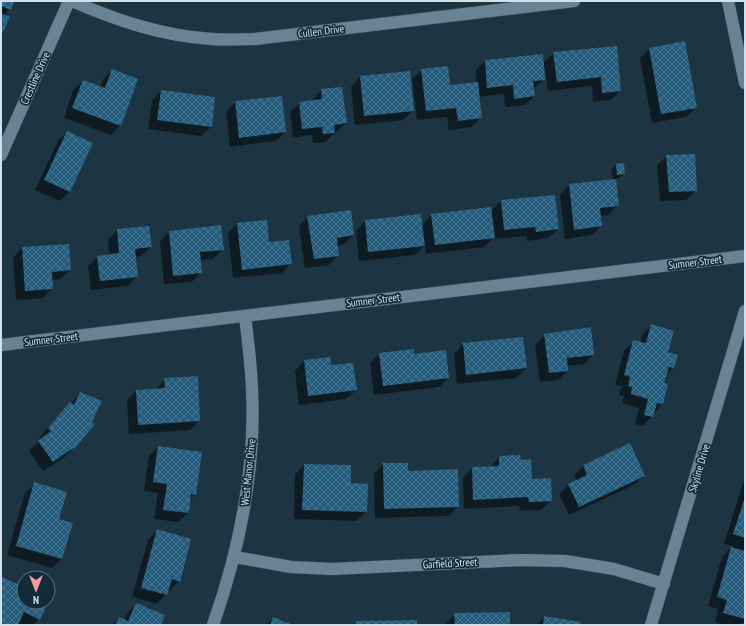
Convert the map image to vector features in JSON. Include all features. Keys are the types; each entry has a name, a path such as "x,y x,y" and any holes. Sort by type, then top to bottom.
{"street":[{"name":"Crestline Drive","path":"1,154 69,1"},
{"name":"Cullen Drive","path":"72,1 134,25 170,34 213,39 255,39 574,1"},
{"path":"728,1 745,83"},
{"name":"Sumner Street","path":"1,345 745,256"},
{"name":"Skyline Drive","path":"652,625 745,312"},
{"name":"West Manor Drive","path":"213,625 235,557 247,500 252,444 252,389 245,316"},
{"name":"Garfield Street","path":"235,557 291,566 332,569 521,560 565,561 614,569 664,584"}],"building":[{"path":"1,1 14,1 11,10 1,6"},
{"path":"1,13 10,17 1,36"},
{"path":"685,41 697,108 661,114 649,48"},
{"path":"617,46 621,91 602,93 601,77 557,82 553,52"},
{"path":"543,54 545,80 533,81 535,96 514,99 513,85 487,88 485,60"},
{"path":"448,66 450,85 478,82 482,118 458,121 456,108 426,111 421,69"},
{"path":"112,69 138,79 121,126 72,108 83,80 105,88"},
{"path":"410,71 414,111 364,116 360,76"},
{"path":"342,87 347,123 334,125 335,133 323,134 322,127 302,129 299,102 322,99 321,89"},
{"path":"161,90 215,97 212,127 157,120"},
{"path":"282,96 286,132 239,138 235,101"},
{"path":"67,131 93,143 70,192 44,180"},
{"path":"695,154 697,191 669,192 666,155"},
{"path":"624,163 625,174 617,175 616,164"},
{"path":"616,179 619,206 600,208 602,226 574,230 569,184"},
{"path":"555,195 559,229 536,232 535,227 504,230 501,200"},
{"path":"491,207 495,238 435,245 431,214"},
{"path":"351,210 354,235 337,238 339,256 314,259 307,216"},
{"path":"421,214 425,246 368,252 365,220"},
{"path":"267,220 269,242 289,240 292,264 242,270 237,223"},
{"path":"221,225 224,250 200,252 202,273 173,276 169,231"},
{"path":"149,226 152,247 135,249 138,277 100,281 97,256 119,253 117,229"},
{"path":"69,244 71,270 52,272 53,289 25,291 22,247"},
{"path":"651,324 674,331 668,352 678,355 674,368 669,367 664,383 668,384 663,404 657,403 653,417 644,415 648,399 631,394 632,387 628,386 630,377 624,375 633,340 646,343"},
{"path":"591,327 594,355 567,358 568,371 549,373 544,334"},
{"path":"523,337 527,368 466,375 463,343"},
{"path":"414,349 414,354 446,350 449,378 383,386 379,353"},
{"path":"330,357 331,365 353,363 357,390 308,396 304,360"},
{"path":"198,376 200,421 138,425 136,390 165,388 164,378"},
{"path":"80,392 102,401 92,422 95,424 74,449 73,448 53,462 38,441 51,431 48,428 70,402 74,405"},
{"path":"630,443 645,476 579,507 568,484 587,475 583,465"},
{"path":"158,446 202,452 196,495 191,494 189,513 163,510 167,484 153,482"},
{"path":"520,455 521,460 531,459 532,479 551,478 552,501 529,502 528,497 473,500 472,467 499,466 499,456"},
{"path":"383,463 408,463 408,471 458,469 459,507 384,509"},
{"path":"304,464 351,465 351,483 368,484 367,512 302,510"},
{"path":"34,482 67,492 59,519 73,523 62,559 16,546"},
{"path":"745,497 745,538 733,534"},
{"path":"157,529 191,539 180,582 172,579 167,595 141,588"},
{"path":"731,547 745,551 745,619 723,613 727,600 717,597"},
{"path":"2,577 16,583 16,610 45,610 40,620 24,612 18,625 1,625"},
{"path":"136,603 165,615 161,625 115,625 119,617 128,621"},
{"path":"510,612 510,625 455,625 454,613"},
{"path":"544,616 581,622 581,625 543,625"},
{"path":"273,617 293,625 270,625"},
{"path":"417,620 417,625 356,625 356,621"}]}
